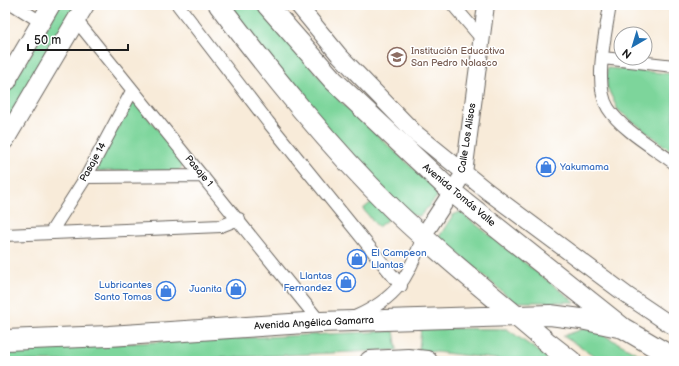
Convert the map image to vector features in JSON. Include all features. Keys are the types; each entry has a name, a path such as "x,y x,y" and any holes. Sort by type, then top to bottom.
{"main road":[{"path":"6,82 51,5"},
{"path":"5,140 85,5"},
{"path":"219,5 272,74 335,149 392,208 571,361"},
{"name":"Avenida Tomás Valle","path":"267,5 333,80 452,192 623,328 674,358"},
{"name":"Avenida Angélica Gamarra","path":"5,340 109,336 320,322 550,315 581,319 623,328"},
{"path":"370,361 408,359 427,361"}],"street":[{"path":"14,5 41,22"},
{"path":"178,5 268,122 401,286"},
{"name":"Avenida Tomás Valle","path":"298,5 314,26 364,82 414,132 464,173 610,284 674,327"},
{"path":"453,5 482,39"},
{"name":"Calle Los Alisos","path":"346,321 369,311 392,296 401,286 411,268 423,236 464,173 486,5"},
{"path":"610,5 603,58 601,92 608,108 620,122 674,163"},
{"name":"Pasaje 1","path":"76,20 132,91 239,219 320,322"},
{"path":"603,58 674,66"},
{"name":"Pasaje 14","path":"51,232 86,177 132,91"},
{"path":"86,177 203,176"},
{"path":"5,235 221,226 239,219"}],"green space":[{"path":"60,5 78,5 5,125 5,97"},
{"path":"227,5 257,5 343,104 436,189 437,197 420,216 412,215 401,207 293,90"},
{"path":"607,68 674,74 674,153 618,110 607,87"},
{"path":"132,103 136,103 183,160 182,167 178,171 97,171 95,167"},
{"path":"373,201 388,219 378,227 363,209"},
{"path":"460,212 575,302 514,302 439,237 453,215"},
{"path":"589,327 651,361 603,361 563,336"},
{"path":"421,328 507,329 552,361 512,361 419,350"},
{"path":"394,331 397,350 154,361 5,361 5,349"}],"place":[{"name":"Institución Educativa San Pedro Nolasco","path":"397,57"},
{"name":"Yakumama","path":"546,167"},
{"name":"El Campeon Llantas","path":"357,259"},
{"name":"Llantas Fernandez","path":"346,282"},
{"name":"Juanita","path":"236,289"},
{"name":"Lubricantes Santo Tomas","path":"166,291"}]}
